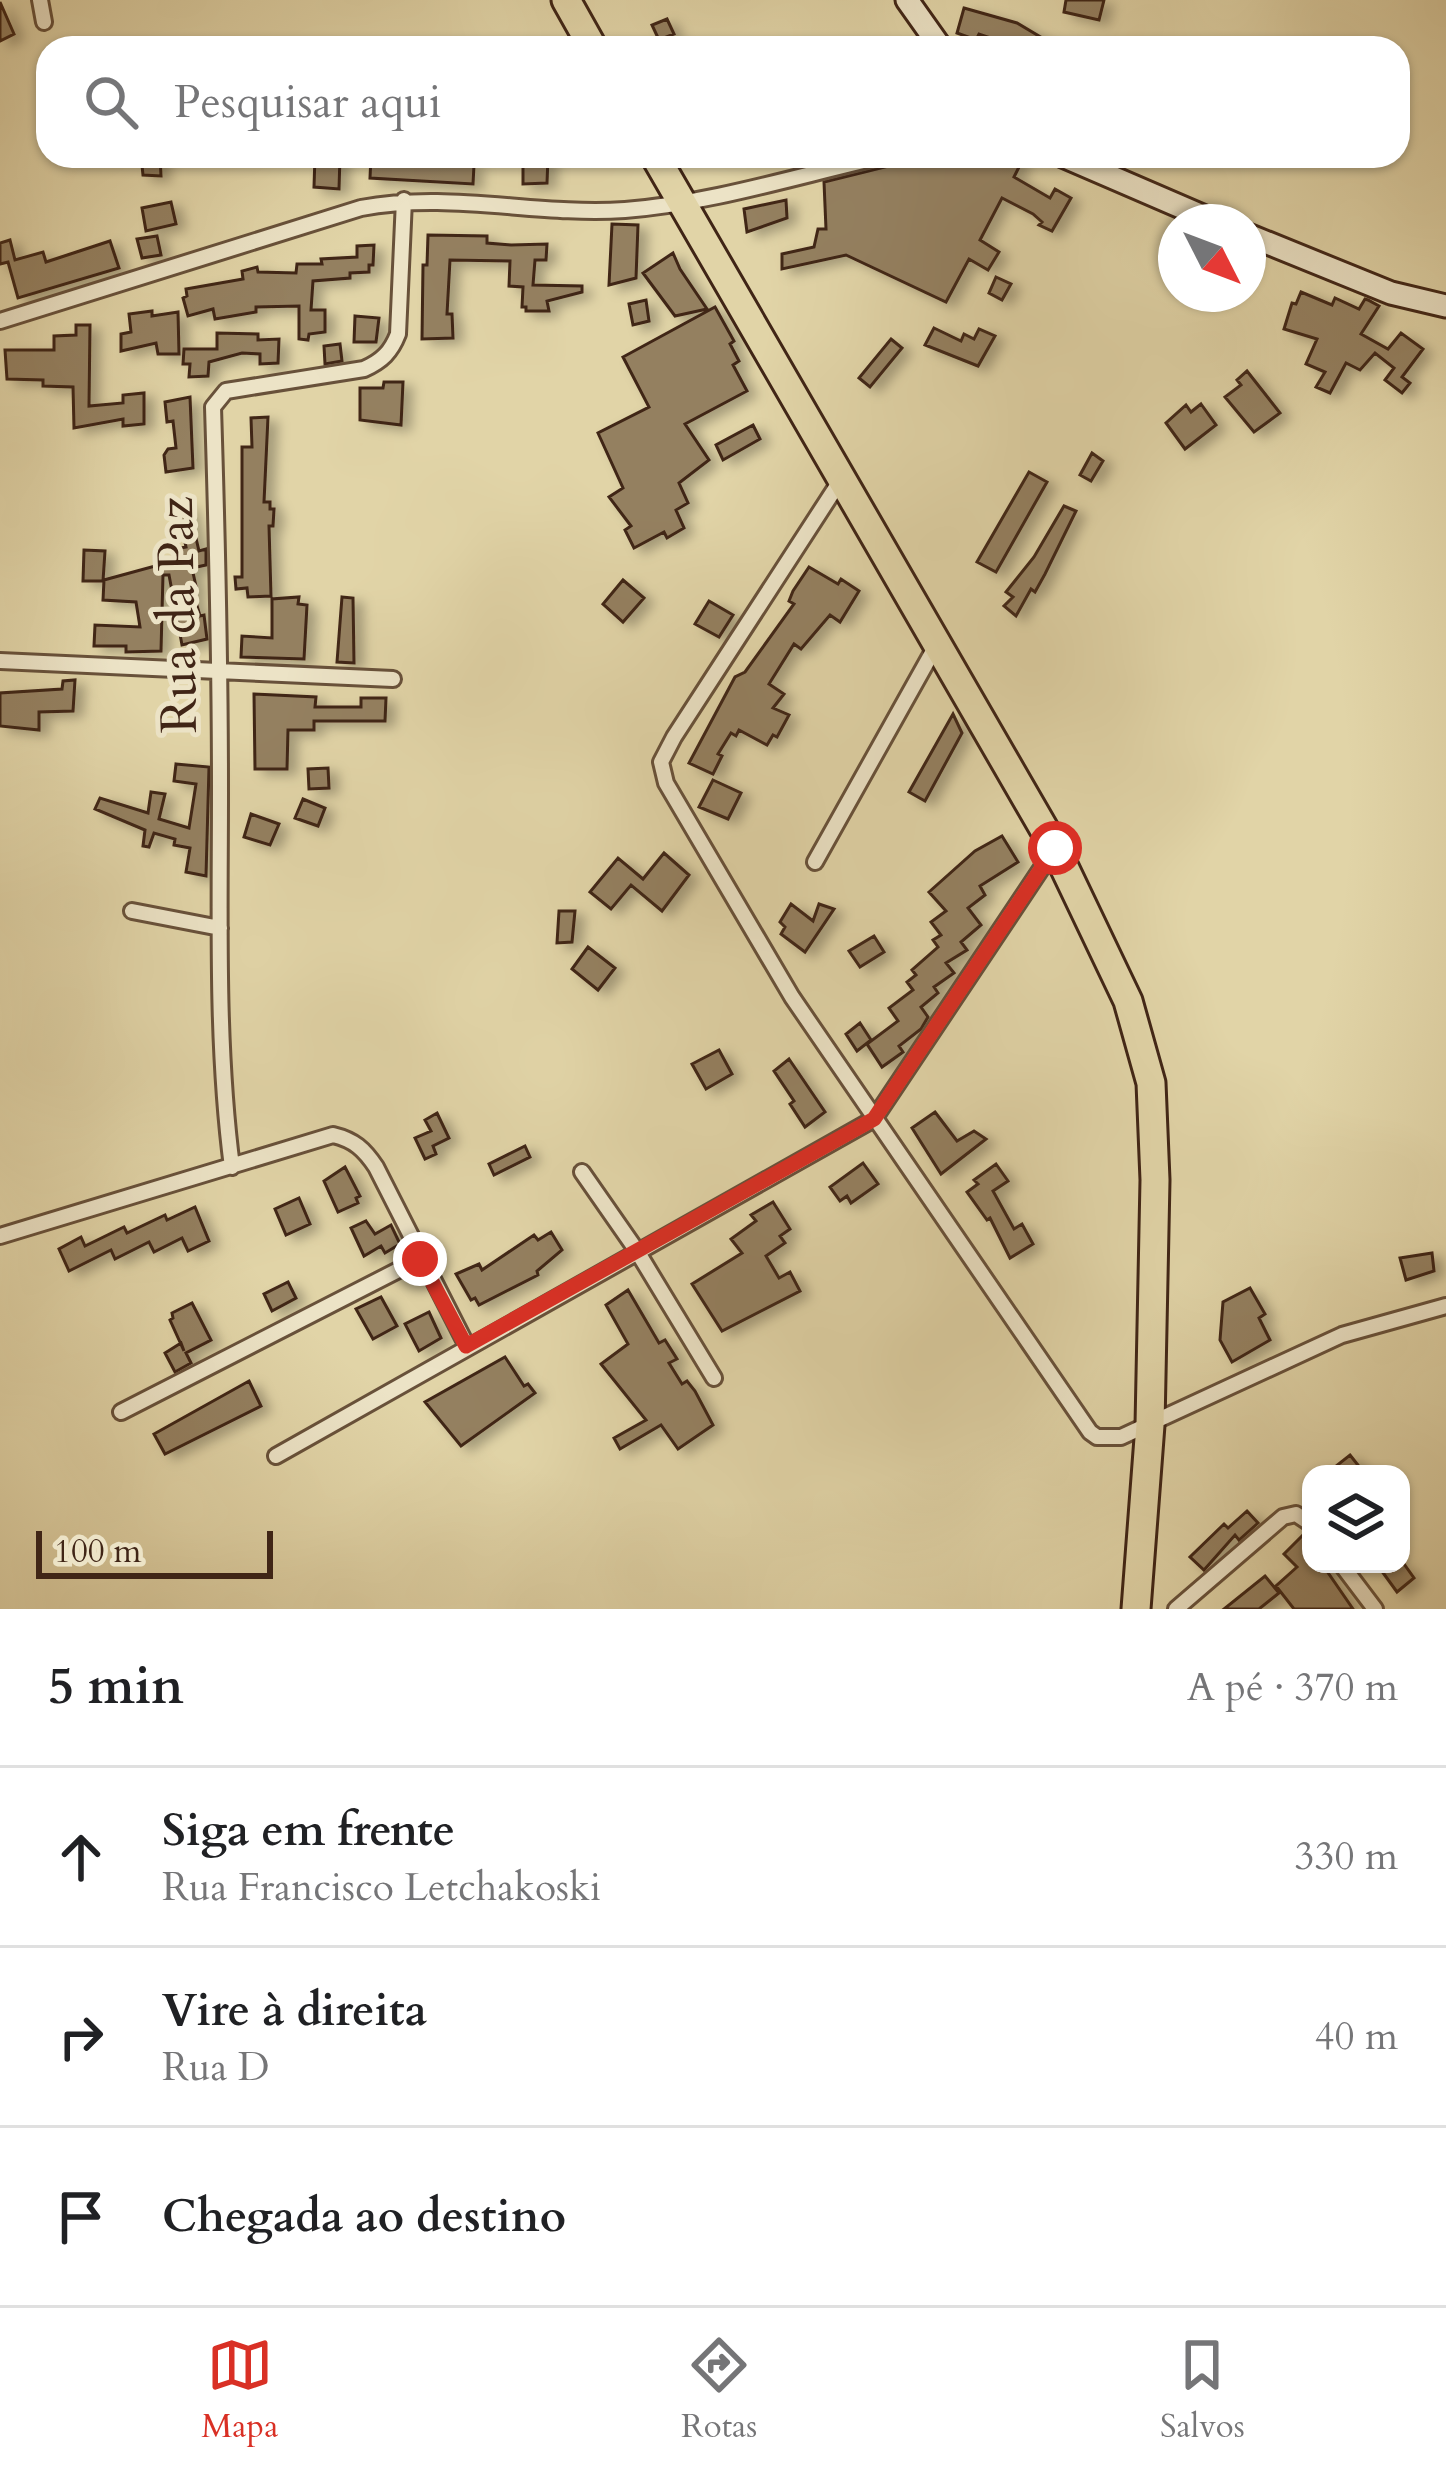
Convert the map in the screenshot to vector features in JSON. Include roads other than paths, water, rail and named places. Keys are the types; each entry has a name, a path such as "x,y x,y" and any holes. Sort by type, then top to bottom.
{"highway":[{"path":"566,0 586,36"},
{"path":"662,168 1055,848 1128,1001 1151,1083 1155,1180 1150,1425 1136,1609"}],"main road":[{"path":"907,0 932,36"},
{"path":"1091,168 1174,204"},
{"path":"1266,242 1391,293 1446,306"}],"street":[{"path":"40,0 44,22"},
{"path":"0,321 361,208 404,200 591,211 681,202 832,168"},
{"name":"Rua da Paz","path":"232,1167 220,928 213,407 226,391 364,369 392,349 398,334 404,200"},
{"path":"842,478 661,762 666,783 792,997 1090,1432 1121,1437 1342,1335 1446,1306"},
{"path":"815,862 937,644"},
{"path":"0,661 393,679"},
{"path":"276,1456 874,1119 1055,848"},
{"path":"132,911 220,928"},
{"path":"0,1236 333,1135 349,1138 376,1167 466,1346"},
{"path":"582,1172 715,1378"},
{"path":"122,1412 420,1259"},
{"path":"1176,1609 1283,1517 1302,1518"},
{"path":"1349,1573 1376,1609"}]}
